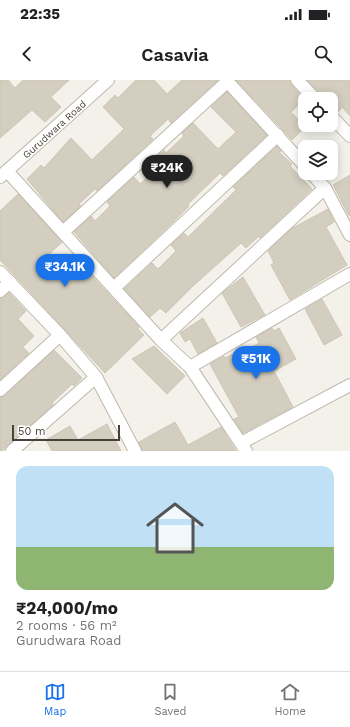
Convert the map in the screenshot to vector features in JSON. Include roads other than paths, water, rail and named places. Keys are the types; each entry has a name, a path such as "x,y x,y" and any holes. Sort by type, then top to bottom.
{"street":[{"name":"Gurudwara Road","path":"4,174 108,80"},
{"path":"297,80 308,92"},
{"path":"62,232 227,81 298,158"},
{"path":"338,123 350,136"},
{"path":"114,288 278,135"},
{"path":"4,174 62,232 161,340 190,367 243,447 350,385"},
{"path":"318,180 325,188 350,235"},
{"path":"161,340 325,188"},
{"path":"0,272 60,335 96,378 136,451"},
{"path":"190,367 350,274"},
{"path":"0,291 10,282"},
{"path":"0,390 60,335"},
{"path":"12,451 96,378"}]}
